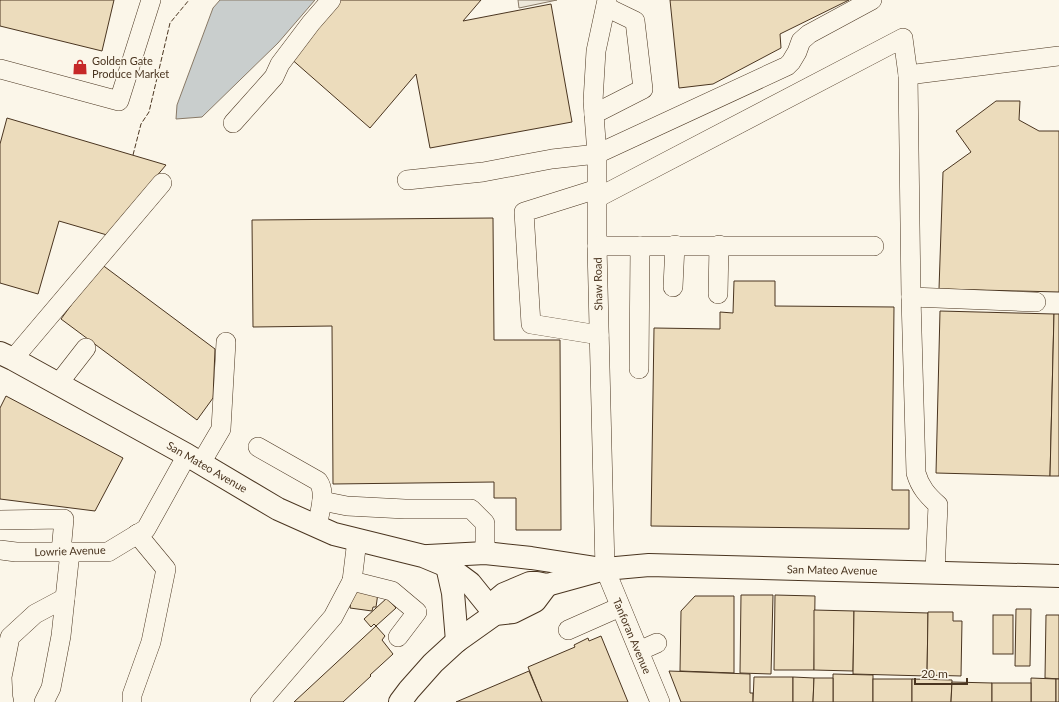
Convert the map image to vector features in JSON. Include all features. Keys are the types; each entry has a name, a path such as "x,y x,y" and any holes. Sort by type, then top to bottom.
{"main road":[{"name":"San Mateo Avenue","path":"6,356 194,459 278,509 334,534 423,556 447,566 470,583 496,614 513,612 535,601 547,585 604,569 649,565 1059,576"},
{"name":"San Mateo Avenue","path":"423,556 485,553 604,569"},
{"path":"447,566 453,593 457,641"},
{"path":"400,702 433,663 457,641 496,614"}],"street":[{"path":"0,69 119,101 151,0"},
{"path":"233,123 274,77 280,64 311,23 331,0"},
{"path":"407,180 483,172 552,159 597,154 787,66 797,52 801,41 808,34 872,0"},
{"path":"594,114 643,90 635,21 607,3"},
{"name":"Shaw Road","path":"604,569 597,246 597,154 593,100 596,51 607,3"},
{"path":"600,335 531,324 524,212 597,193 903,38 908,75 911,298 916,472 919,483 928,496 938,505 935,572"},
{"path":"908,75 1059,56"},
{"path":"6,356 162,183"},
{"path":"718,294 719,245"},
{"path":"597,246 874,246"},
{"path":"639,369 640,246"},
{"path":"674,287 675,246"},
{"path":"911,298 1036,302"},
{"name":"Lowrie Avenue","path":"0,550 16,552 108,552 146,529 194,459 221,429 226,342"},
{"path":"58,384 86,348"},
{"path":"258,447 318,481 323,493 317,527"},
{"path":"322,501 354,507 471,509 485,524 485,553"},
{"path":"0,520 64,519 66,552 65,598 61,636 50,688 44,702"},
{"path":"132,702 132,695 151,642 166,569 137,534"},
{"path":"260,702 333,617 352,581 357,540"},
{"name":"Tanforan Avenue","path":"604,569 660,702"},
{"path":"352,581 392,591 417,612 398,637"},
{"path":"4,702 2,677 10,637 35,614 65,598"},
{"path":"568,630 620,607"},
{"path":"639,651 657,643"}],"shaded area":[{"path":"220,0 315,0 278,43 202,117 176,119 177,105 213,8"},
{"path":"518,0 557,0 519,8"}],"building":[{"path":"0,0 114,0 102,51 0,26"},
{"path":"339,0 481,0 463,21 551,4 572,122 430,148 416,74 370,128 289,57"},
{"path":"670,0 849,0 780,34 781,48 713,84 679,88"},
{"path":"996,101 1020,101 1019,120 1039,131 1059,131 1059,292 939,289 943,172 971,152 956,131"},
{"path":"7,118 166,165 107,235 59,221 38,294 0,283 0,144"},
{"path":"493,218 494,340 560,340 561,530 516,530 516,498 494,498 494,482 333,484 332,326 253,327 252,220"},
{"path":"101,264 215,349 213,398 197,420 61,319"},
{"path":"734,281 775,281 775,306 894,307 892,490 909,490 909,529 651,526 654,328 720,329 720,312 733,313"},
{"path":"940,311 1054,314 1050,476 936,473"},
{"path":"1054,314 1059,314 1059,476 1050,476"},
{"path":"6,396 123,458 95,511 0,499 0,408"},
{"path":"353,586 378,593 376,607 373,607 372,611 350,608"},
{"path":"741,595 773,595 771,674 740,673"},
{"path":"775,595 815,596 814,670 774,670"},
{"path":"695,596 734,596 734,673 680,671 681,611"},
{"path":"387,598 396,608 376,626 374,624 371,627 364,619"},
{"path":"1016,609 1031,609 1030,666 1015,666"},
{"path":"814,610 854,611 853,671 814,670"},
{"path":"854,611 928,613 927,676 853,674"},
{"path":"928,612 953,612 953,621 962,621 961,676 927,675"},
{"path":"993,615 1013,615 1013,654 993,654"},
{"path":"1046,615 1059,615 1059,679 1045,678"},
{"path":"376,626 385,636 382,640 393,654 343,702 294,702"},
{"path":"601,636 628,702 542,702 528,667 575,647 574,645 588,638 589,641"},
{"path":"529,671 542,702 456,702"},
{"path":"669,671 750,674 750,693 753,693 753,702 681,702"},
{"path":"833,674 873,675 873,702 833,702"},
{"path":"754,677 793,677 793,702 753,702"},
{"path":"793,677 814,678 813,702 793,702"},
{"path":"814,678 833,678 833,702 813,702"},
{"path":"1031,678 1056,679 1056,702 1031,702"},
{"path":"873,679 912,679 912,702 873,702"},
{"path":"912,679 952,680 951,702 912,702"},
{"path":"1056,679 1059,679 1059,702 1056,702"},
{"path":"952,682 992,683 992,702 951,702"},
{"path":"992,683 1031,683 1031,702 992,702"}],"fence":[{"path":"133,155 141,124 149,112 170,23 189,0"}],"place":[{"name":"Golden Gate Produce Market","path":"80,67"}]}
